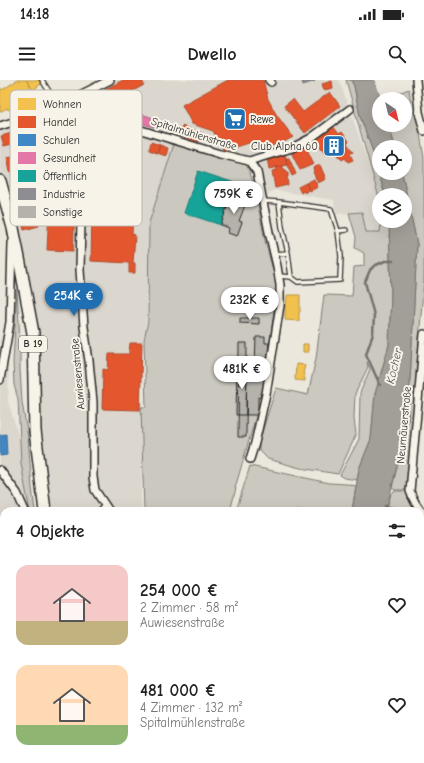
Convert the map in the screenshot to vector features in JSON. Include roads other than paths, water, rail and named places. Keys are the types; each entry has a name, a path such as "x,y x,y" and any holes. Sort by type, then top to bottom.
{"main road":[{"name":"B 19","path":"0,181 10,217"},
{"name":"B 19","path":"13,228 33,333 34,431 44,507"}],"street":[{"path":"90,90 110,80"},
{"path":"416,80 424,131"},
{"name":"Spitalmühlenstraße","path":"142,130 248,161 292,148 310,138 350,109"},
{"path":"0,126 10,123"},
{"name":"Spitalmühlenstraße","path":"248,161 257,172 280,285 280,305 267,387 250,459"},
{"name":"Auwiesenstraße","path":"81,226 80,270 84,327 93,402 93,477 95,490 104,505"},
{"path":"0,380 10,322 13,228"},
{"name":"Neumäuerstraße","path":"418,507 410,491 424,334"},
{"path":"0,470 17,493 23,507"}],"lane":[{"path":"42,80 48,90"},
{"path":"263,201 331,208 338,231 341,256 340,280 298,282 291,276 279,276"},
{"path":"279,202 291,276"},
{"path":"338,231 346,230"},
{"path":"274,254 288,253"}],"water":[{"path":"351,80 374,80 378,92 372,92 372,132 391,132 393,140 372,140 372,149 360,116 354,86"},
{"path":"381,180 403,180 405,188 383,188"},
{"name":"Kocher","path":"412,220 417,244 408,421 387,507 353,507 359,469 371,439 375,394 389,345 391,295 389,228 412,228"}],"waterway":[{"name":"Kocher","path":"380,385 366,354 373,334 374,315 365,282 370,270 374,266 385,261 393,261"},
{"path":"385,506 389,507"}],"place":[{"name":"Rewe","path":"235,119"},
{"name":"Club Alpha 60","path":"334,146"}]}
